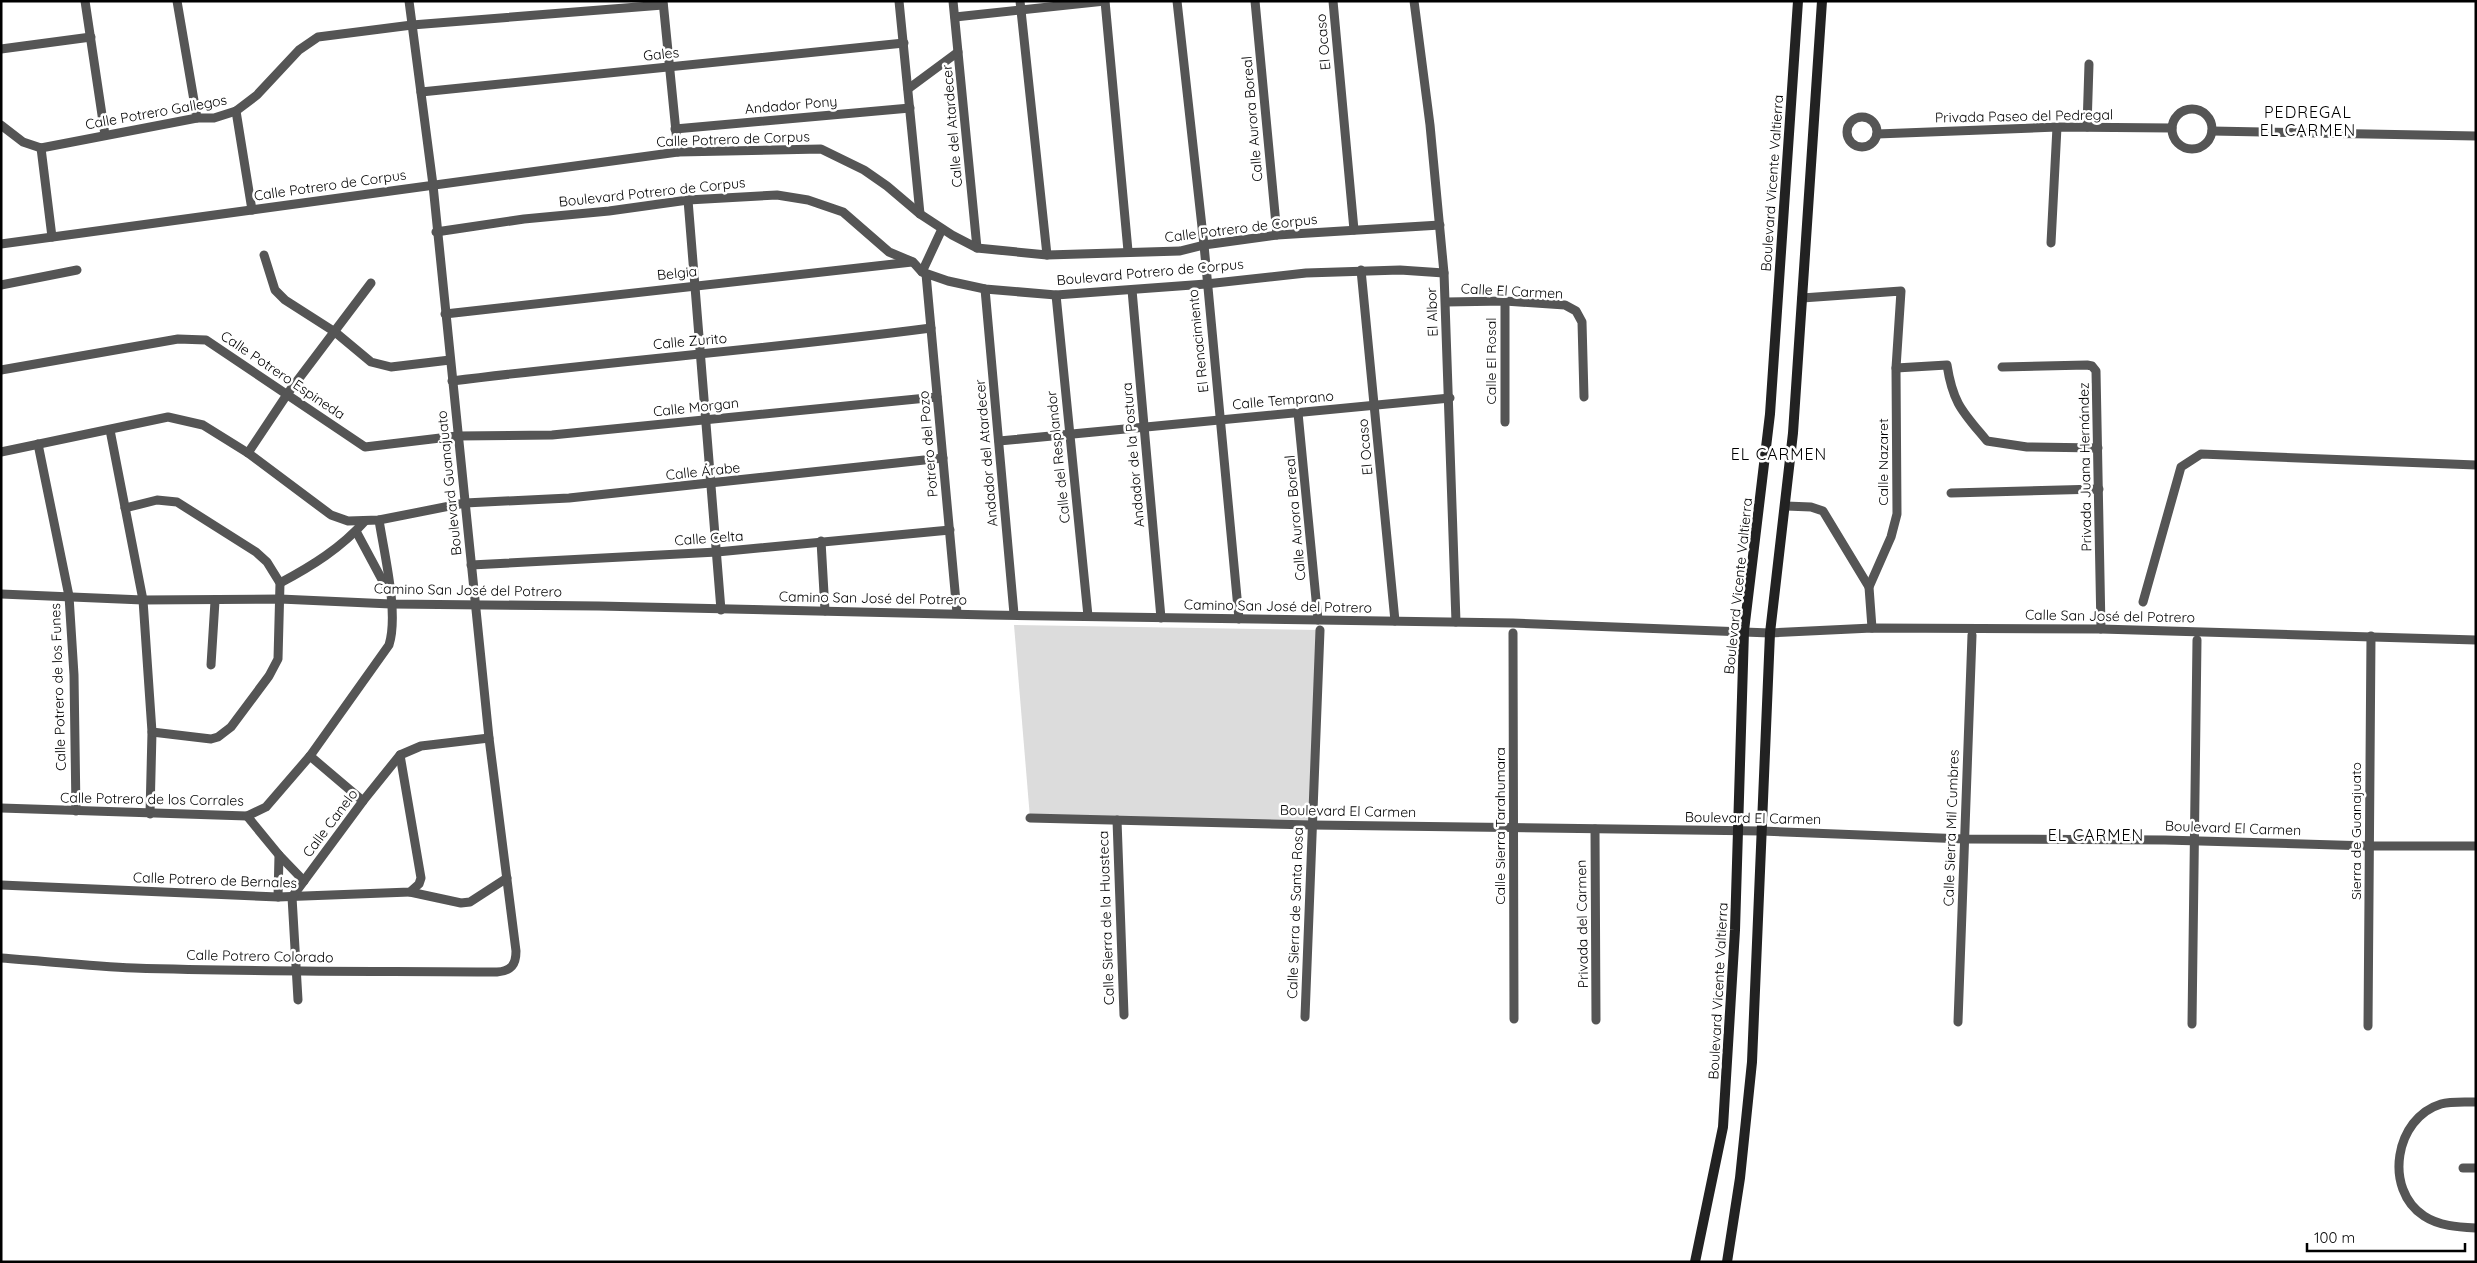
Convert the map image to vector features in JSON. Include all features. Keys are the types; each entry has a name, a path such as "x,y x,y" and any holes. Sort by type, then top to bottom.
{"main road":[{"name":"Boulevard Vicente Valtierra","path":"1695,1262 1723,1127 1739,830 1744,631 1770,414 1798,1"},
{"path":"1727,1262 1740,1178 1752,1062 1770,633 1780,539 1786,506 1822,1"}],"street":[{"path":"85,1 105,136"},
{"path":"178,1 197,118"},
{"name":"Boulevard Guanajuato","path":"409,1 433,185 436,232 489,738 516,951 515,962"},
{"path":"900,1 920,214"},
{"name":"Calle del Atardecer","path":"953,1 977,248"},
{"path":"955,17 1021,6 1105,1 1128,251"},
{"name":"El Renacimiento","path":"1177,1 1204,245 1239,619"},
{"name":"Calle Aurora Boreal","path":"1255,1 1277,235"},
{"name":"El Ocaso","path":"1333,1 1354,230"},
{"name":"El Albor","path":"1414,1 1440,225 1446,302 1456,622"},
{"path":"663,3 678,152"},
{"name":"Calle Potrero Gallegos","path":"42,148 197,118 214,118 236,112 257,95 308,42 318,37 412,25 663,3"},
{"path":"1021,6 1047,255"},
{"path":"1,49 91,36"},
{"name":"Gales","path":"421,92 904,43"},
{"path":"908,89 958,52"},
{"path":"2087,127 2089,64"},
{"name":"Andador Pony","path":"676,129 910,108"},
{"path":"2189,110 2198,110 2206,115 2211,122 2212,131 2209,139 2203,146 2195,149 2186,148 2178,144 2172,128 2175,119 2181,113 2189,110"},
{"path":"236,112 252,210"},
{"path":"1,126 23,142 42,148 52,237"},
{"path":"2052,242 2057,127"},
{"name":"Privada Paseo del Pedregal","path":"1877,134 2057,127 2172,128"},
{"path":"2212,131 2476,136"},
{"name":"Calle Potrero de Corpus","path":"1,244 678,152 821,149 864,170 887,186 920,214 942,229 977,248 1047,255 1128,251 1180,251 1204,245 1277,235 1440,225"},
{"name":"Boulevard Potrero de Corpus","path":"436,232 524,219 609,211 688,200 777,195 817,202 844,212 889,252 913,262 924,273 948,281 985,289 1056,295 1132,290 1206,280 1362,270 1444,273"},
{"path":"688,200 722,610"},
{"path":"924,273 942,229"},
{"path":"264,255 275,290 285,300 335,332 371,362 380,366 392,367 450,360"},
{"name":"Belgia","path":"445,314 913,262"},
{"path":"1,285 76,270"},
{"name":"El Ocaso","path":"1362,270 1395,621"},
{"name":"Potrero del Pozo","path":"924,273 931,328 957,613"},
{"path":"248,453 288,393 372,283"},
{"name":"Andador del Atardecer","path":"985,289 1014,614"},
{"name":"Andador de la Postura","path":"1132,290 1162,618"},
{"name":"Calle Nazaret","path":"1802,298 1901,291 1896,368 1897,514 1891,536 1869,587 1872,628"},
{"name":"Calle del Resplandor","path":"1056,295 1088,616"},
{"name":"Calle El Carmen","path":"1446,302 1505,301 1565,305 1576,311 1582,322 1584,398"},
{"name":"Calle El Rosal","path":"1505,301 1505,422"},
{"name":"Calle Zurito","path":"452,382 834,341 931,328"},
{"name":"Calle Potrero Espineda","path":"1,370 192,339 206,340 288,393 365,447 458,436"},
{"path":"1896,368 1947,365 1951,391 1960,408 1987,441 2027,447 2098,448"},
{"name":"Privada Juana Hernández","path":"2002,367 2087,365 2094,367 2097,376 2101,629"},
{"name":"Calle Morgan","path":"458,436 552,435 937,397"},
{"name":"Calle Temprano","path":"999,441 1450,398"},
{"name":"Calle Aurora Boreal","path":"1298,413 1318,620"},
{"name":"Calle Árabe","path":"1,452 168,417 203,424 248,453 331,515 348,521 379,520 465,503 569,498 943,458"},
{"path":"110,430 143,600 152,732 150,814"},
{"name":"Calle Potrero de los Funes","path":"38,444 69,596 74,675 76,811"},
{"path":"2142,602 2181,467 2201,454 2476,465"},
{"path":"1951,493 2099,489"},
{"path":"125,508 157,500 177,502 256,552 267,562 280,583 278,659 269,676 231,727 218,738 211,740 152,732"},
{"path":"1786,506 1811,507 1823,511 1869,587"},
{"name":"Calle Potrero de los Corrales","path":"1,808 247,816 266,807 310,756 390,645 393,625 379,520"},
{"path":"280,583 313,566 348,540 365,521"},
{"name":"Calle Celta","path":"471,565 717,552 950,530"},
{"path":"356,531 390,594"},
{"path":"821,541 825,611"},
{"name":"Camino San José del Potrero","path":"1,594 143,600 215,601 280,599 391,604 1456,622 1744,631"},
{"path":"211,665 215,601"},
{"name":"Calle San José del Potrero","path":"1744,631 1770,633 1872,628 2101,629 2476,640"},
{"name":"Calle Sierra de Santa Rosa","path":"1305,1017 1320,630"},
{"name":"Calle Sierra Tarahumara","path":"1513,633 1514,1019"},
{"name":"Calle Sierra Mil Cumbres","path":"1958,1022 1972,636"},
{"name":"Sierra de Guanajuato","path":"2368,1026 2371,636"},
{"path":"2192,1024 2197,640"},
{"name":"Calle Canelo","path":"292,897 363,801 400,755 422,746 489,738"},
{"path":"400,755 421,878 419,884 410,892"},
{"path":"310,756 363,801"},
{"path":"247,816 279,855 304,881"},
{"name":"Boulevard El Carmen","path":"1030,818 1312,825 1762,830 1965,839 2194,840 2370,846 2476,846"},
{"name":"Calle Sierra de la Huasteca","path":"1117,820 1124,1015"},
{"name":"Privada del Carmen","path":"1595,829 1596,1020"},
{"path":"278,897 279,855"},
{"name":"Calle Potrero de Bernales","path":"1,884 278,897 410,892 461,903 470,902 507,878"},
{"path":"292,897 298,1000"},
{"name":"Calle Potrero Colorado","path":"1,958 132,968 296,972 385,970 497,972 509,969 515,962"},
{"path":"2476,1102 2442,1104 2421,1115 2409,1126 2398,1159 2402,1189 2415,1209 2434,1221 2455,1227 2476,1228"},
{"path":"2463,1168 2476,1168"}],"shaded area":[{"path":"1014,625 1320,630 1312,825 1030,818"}],"district":[{"name":"PEDREGAL EL CARMEN","path":"2308,121"},
{"name":"EL CARMEN","path":"1779,454"},
{"name":"EL CARMEN","path":"2096,835"}]}
